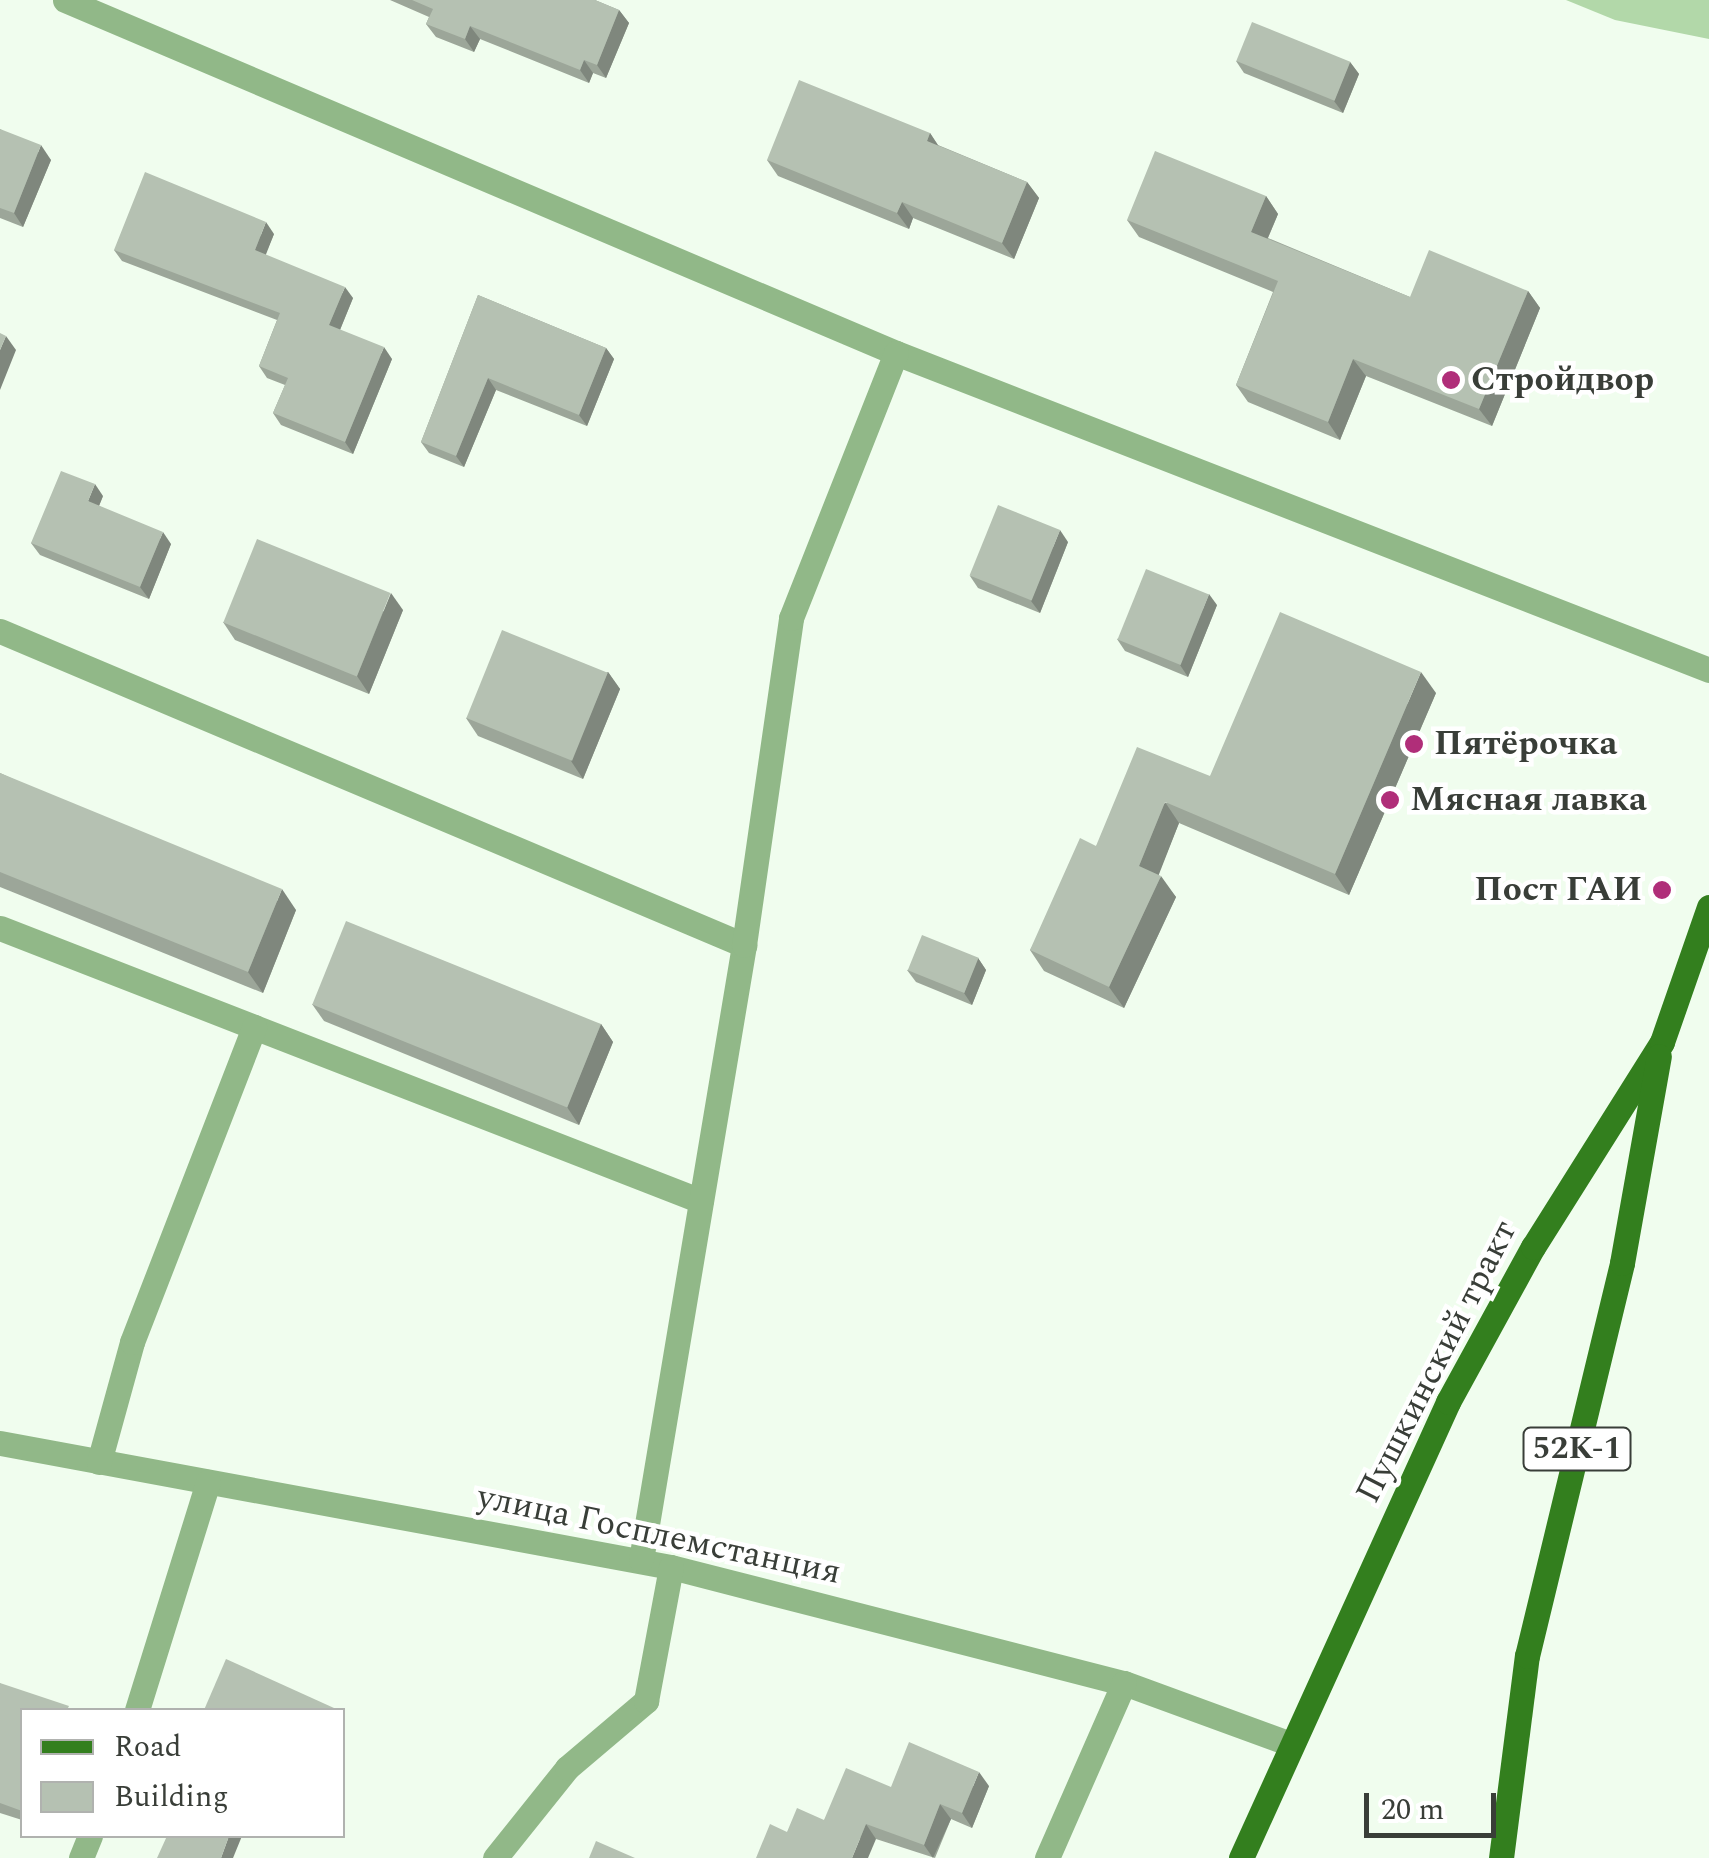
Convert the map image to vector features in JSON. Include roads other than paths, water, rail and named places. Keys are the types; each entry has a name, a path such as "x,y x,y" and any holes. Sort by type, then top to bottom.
{"main road":[{"name":"Пушкинский тракт","path":"1241,1858 1448,1402 1533,1247 1662,1042 1709,907"},
{"name":"52К-1","path":"1501,1858 1527,1656 1622,1264 1662,1042"}],"street":[{"path":"65,0 896,353 1709,670"},
{"path":"641,1560 744,945 791,618 896,353"},
{"path":"0,631 744,945"},
{"path":"0,928 701,1201"},
{"path":"99,1462 132,1342 254,1027"},
{"name":"улица Госплемстанция","path":"0,1444 641,1560 1124,1682 1291,1744"},
{"path":"138,1708 208,1482"},
{"path":"495,1858 567,1768 646,1701 671,1567"},
{"path":"1047,1858 1124,1682"}],"place":[{"name":"Стройдвор","path":"1451,380"},
{"name":"Пятёрочка","path":"1414,744"},
{"name":"Мясная лавка","path":"1390,800"},
{"name":"Пост ГАИ","path":"1662,890"}]}
